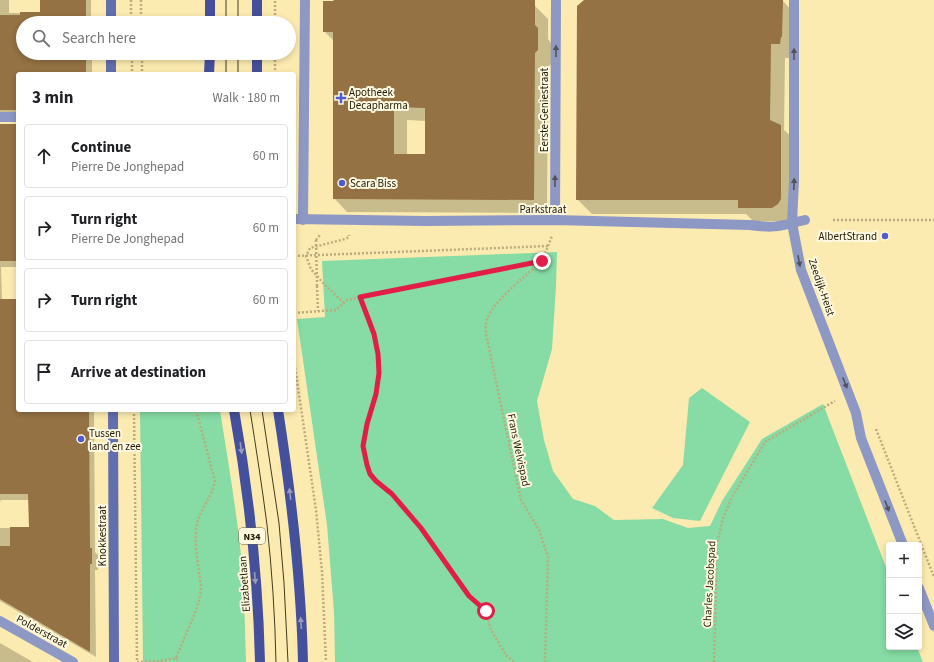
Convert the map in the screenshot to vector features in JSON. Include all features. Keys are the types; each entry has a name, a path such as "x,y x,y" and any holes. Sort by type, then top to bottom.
{"main road":[{"path":"210,0 210,16"},
{"path":"257,0 257,16"},
{"path":"209,72 210,60"},
{"path":"257,60 257,72"},
{"name":"Elizabetlaan","path":"234,412 241,446 250,515 260,662"},
{"path":"278,412 290,493 296,549 303,662"}],"street":[{"path":"111,0 111,16"},
{"path":"299,220 305,0"},
{"name":"Eerste-Geniestraat","path":"555,220 556,0"},
{"name":"Zeedijk-Heist","path":"794,0 794,181 792,223 801,270 854,407 861,438 901,542"},
{"path":"111,60 111,72"},
{"path":"0,118 16,117"},
{"name":"Parkstraat","path":"299,220 555,220 750,225 767,228 805,220"},
{"name":"Knokkestraat","path":"113,412 114,662"},
{"path":"922,596 934,626"},
{"name":"Polderstraat","path":"0,621 73,662"}],"path":[{"path":"131,0 132,16"},
{"path":"141,0 141,16"},
{"path":"275,0 275,16"},
{"path":"132,60 132,72"},
{"path":"142,60 142,72"},
{"path":"275,60 275,72"},
{"path":"833,220 934,220"},
{"path":"344,303 323,283 311,268 306,256 310,248 345,239"},
{"path":"316,240 318,311"},
{"path":"296,256 549,246 542,261 347,300 336,310 296,313"},
{"name":"Frans Welvispad","path":"542,261 504,294 492,309 486,320 486,334 522,500 540,530 548,557 545,662"},
{"path":"360,297 374,334 378,354 379,373 376,394 367,424 363,446 370,474 392,494 421,528 469,596 486,611 491,630 506,655 514,662"},
{"path":"296,374 316,510 322,572 326,662"},
{"name":"Charles Jacobspad","path":"714,662 717,544 723,518 732,497 765,442 824,407"},
{"path":"134,412 137,662 159,661 176,658"},
{"path":"177,662 176,658 199,602 201,593 196,535 197,524 200,513 214,488 215,481 197,412"},
{"path":"875,426 934,577"}],"green space":[{"path":"557,252 552,349 537,401 544,440 553,471 573,499 595,506 614,520 663,519 688,528 710,526 722,501 762,439 823,404 886,567 886,650 918,650 923,662 335,662 334,612 327,525 297,319 325,317 322,261"},
{"path":"702,388 750,422 700,521 673,518 652,508 683,465 689,398"},
{"path":"140,412 220,412 240,546 246,662 143,662"}],"building":[{"path":"40,0 86,0 86,16 16,16 16,60 86,60 86,72 16,72 16,110 0,110 0,15 20,15 20,12 40,12"},
{"path":"535,0 535,25 538,28 538,50 535,53 534,200 333,199 333,32 323,32 323,1","holes":["394,107 425,108 425,154 394,154"]},
{"path":"584,0 783,0 782,37 780,44 771,44 770,120 781,125 781,199 778,204 772,208 738,208 738,200 576,200 577,6"},
{"path":"0,124 16,124 16,261 0,261"},
{"path":"0,299 16,299 16,412 89,412 90,548 92,548 92,564 90,564 90,652 0,599 0,546 10,546 10,527 29,527 28,494 0,494"}],"tram line":[{"path":"226,0 226,16"},
{"path":"238,0 238,16"},
{"path":"226,60 226,72"},
{"path":"238,60 238,72"},
{"path":"250,412 269,542 276,662"},
{"path":"262,412 279,523 288,662"}],"place":[{"name":"Apotheek Decapharma","path":"341,98"},
{"name":"Scara Biss","path":"342,183"},
{"name":"AlbertStrand","path":"885,236"},
{"name":"Tussen land en zee","path":"81,439"}],"route":[{"path":"486,611 469,596 421,528 392,494 370,474 363,446 367,424 376,394 379,373 378,354 374,334 360,297 542,261"}]}
